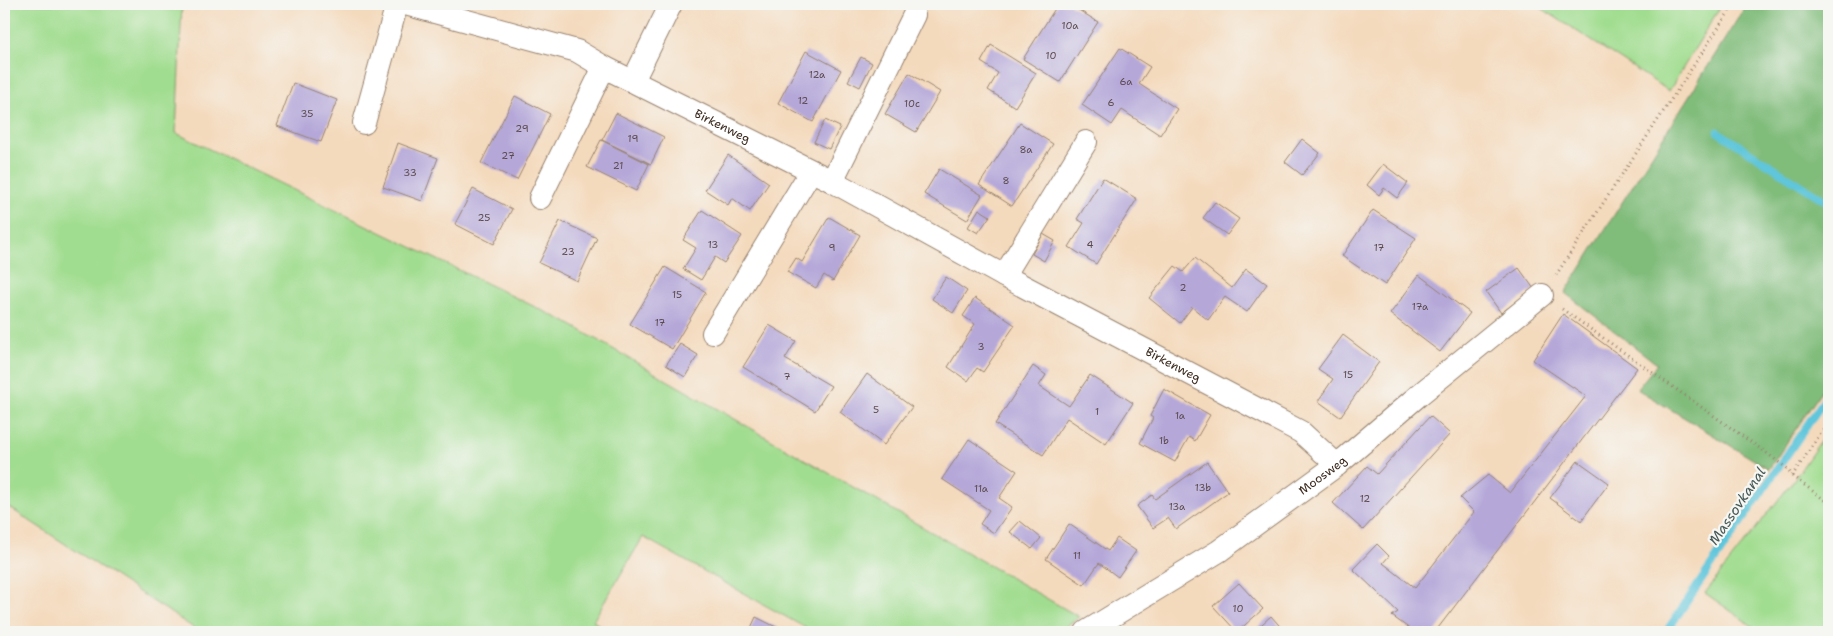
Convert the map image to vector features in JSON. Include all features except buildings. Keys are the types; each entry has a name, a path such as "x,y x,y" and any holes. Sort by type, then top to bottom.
{"street":[{"path":"364,122 397,4"},
{"name":"Birkenweg","path":"405,4 427,7 577,51 604,67 832,181 1004,276 1301,432 1337,464"},
{"path":"633,81 670,4"},
{"path":"832,181 914,15"},
{"path":"540,198 604,67"},
{"path":"1004,276 1086,142"},
{"path":"713,333 812,171"},
{"name":"Moosweg","path":"1086,632 1219,551 1337,464 1418,395 1542,295"}],"path":[{"path":"1734,4 1542,295 1768,454 1788,469 1792,476 1829,504"},
{"path":"1792,476 1829,421"}],"green space":[{"path":"4,4 182,4 176,133 566,322 1079,617 1058,632 813,632 643,537 593,621 611,632 200,632 4,504"},
{"path":"1535,4 1722,4 1669,91"},
{"path":"1747,4 1829,4 1829,380 1769,469 1637,389 1657,364 1565,293"},
{"path":"1829,429 1829,632 1761,632 1705,593 1790,485"}],"waterway":[{"path":"1718,132 1829,203"},
{"name":"Massovkanal","path":"1666,632 1829,393"}]}
